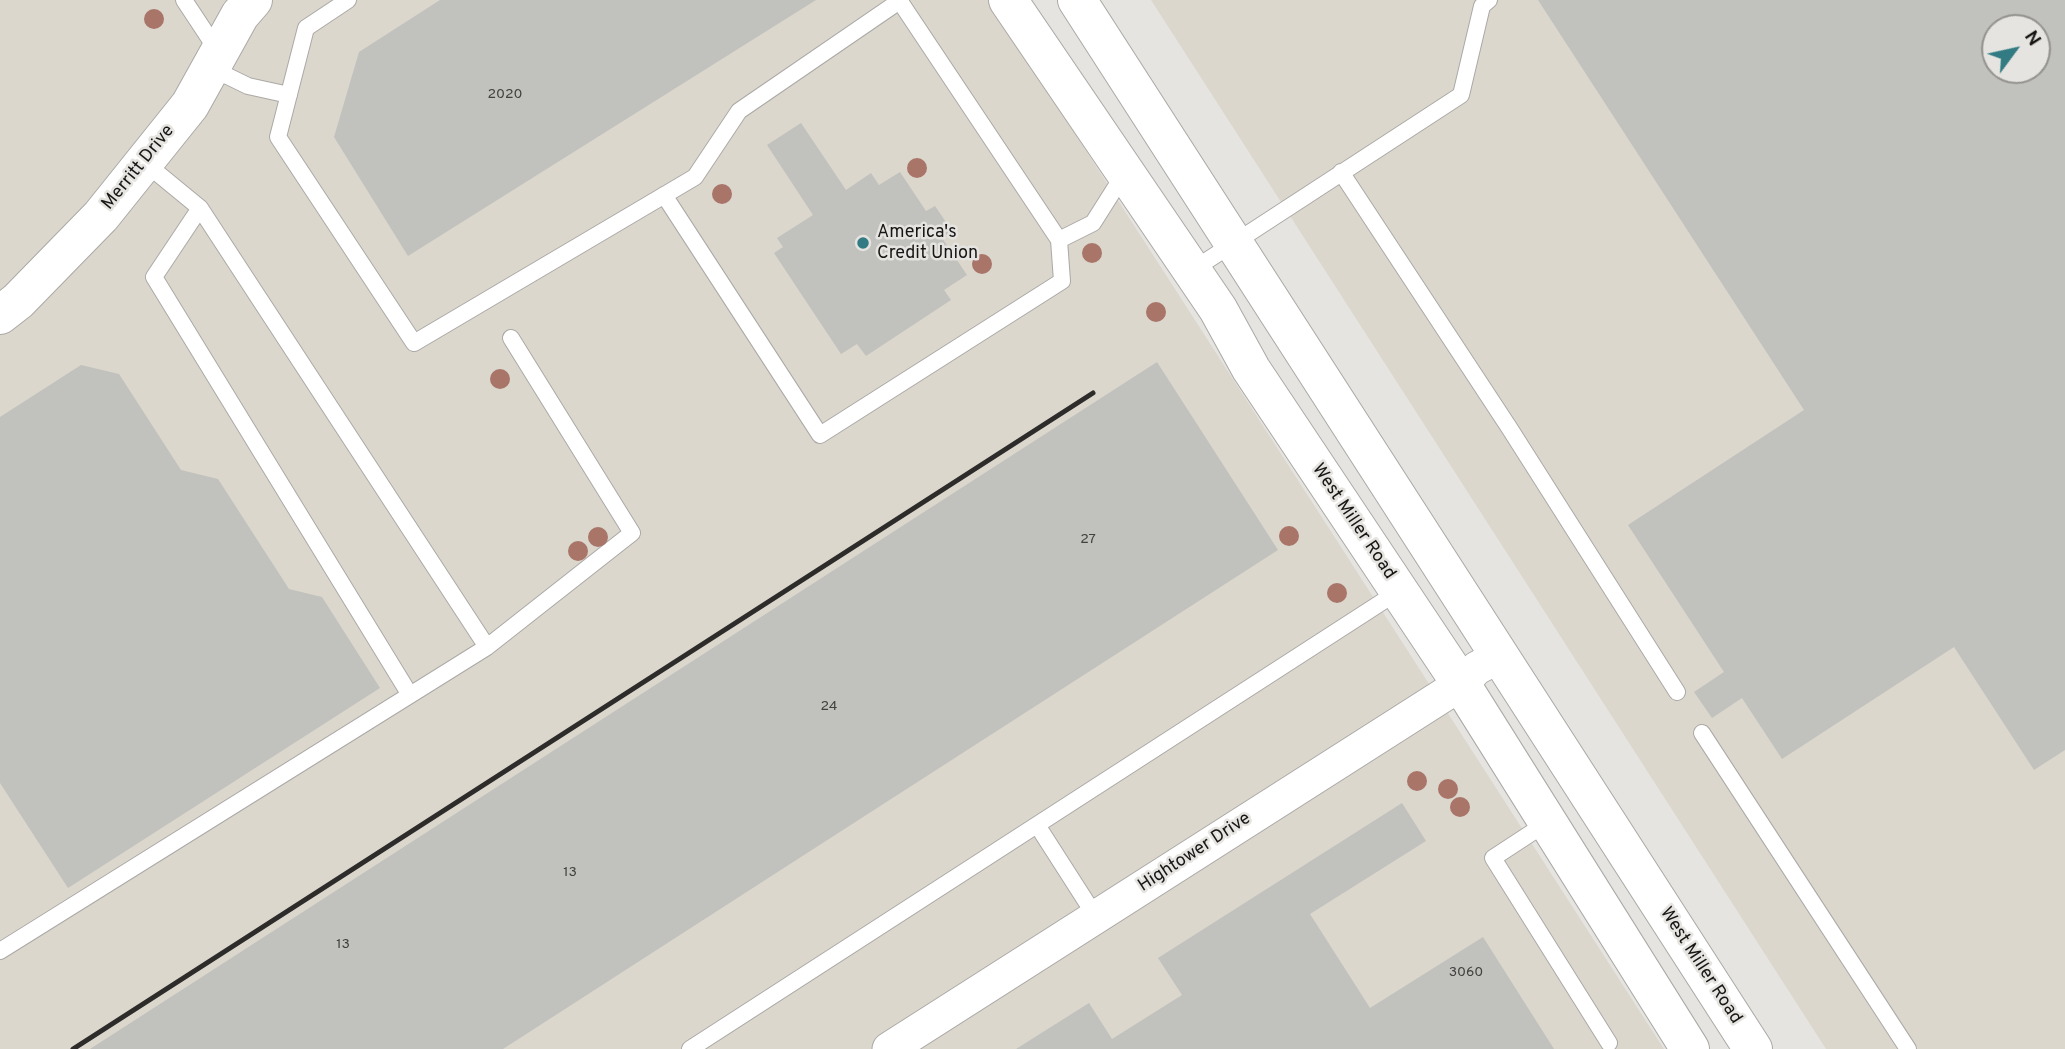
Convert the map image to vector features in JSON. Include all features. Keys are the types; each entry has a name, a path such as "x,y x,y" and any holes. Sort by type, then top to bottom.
{"main road":[{"name":"Merritt Drive","path":"0,315 18,301 101,216 190,105 240,15 253,0"},
{"name":"West Miller Road","path":"1007,0 1217,309 1251,369 1461,684 1690,1049"},
{"name":"West Miller Road","path":"1077,0 1754,1049"}],"street":[{"name":"Hightower Drive","path":"889,1049 1461,684 1477,668 1500,656"}],"lane":[{"path":"184,0 215,60 248,86 289,95"},
{"path":"348,0 306,28 278,137 414,343 664,195 695,177 739,111 899,0 1059,240 1062,281 820,435 664,195"},
{"path":"1191,271 1461,95 1482,6 1489,0"},
{"path":"144,162 200,208 487,647"},
{"path":"1341,172 1510,429 1677,692"},
{"path":"1059,240 1094,223 1124,174"},
{"path":"200,208 153,277 410,695"},
{"path":"0,951 487,647 632,533 511,338"},
{"path":"690,1049 1399,592"},
{"path":"1702,733 1908,1049"},
{"path":"1548,822 1493,858 1609,1043"},
{"path":"1037,825 1096,917"}],"shaded area":[{"path":"0,0 989,0 1664,1049 0,1049"},
{"path":"1151,0 2065,0 2065,1049 1826,1049"}],"building":[{"path":"440,0 816,0 408,256 334,137 359,52"},
{"path":"1538,0 2065,0 2065,750 2034,770 1954,647 1782,759 1742,698 1712,718 1694,692 1724,672 1628,525 1804,410"},
{"name":"America's Credit Union","path":"801,123 846,190 871,173 879,185 900,172 926,211 935,206 952,231 942,238 967,275 944,290 951,300 866,356 857,344 841,354 774,253 783,247 777,238 813,215 767,145"},
{"path":"1157,362 1278,550 503,1049 90,1049"},
{"path":"81,365 119,374 181,470 218,479 289,589 322,597 380,688 68,888 0,783 0,417"},
{"path":"1402,803 1426,841 1310,914 1370,1008 1483,937 1554,1049 1016,1049 1089,1003 1112,1039 1182,995 1158,958"}],"railway":[{"path":"73,1049 1093,393"}],"place":[{"name":"America's Credit Union","path":"863,243"}]}
